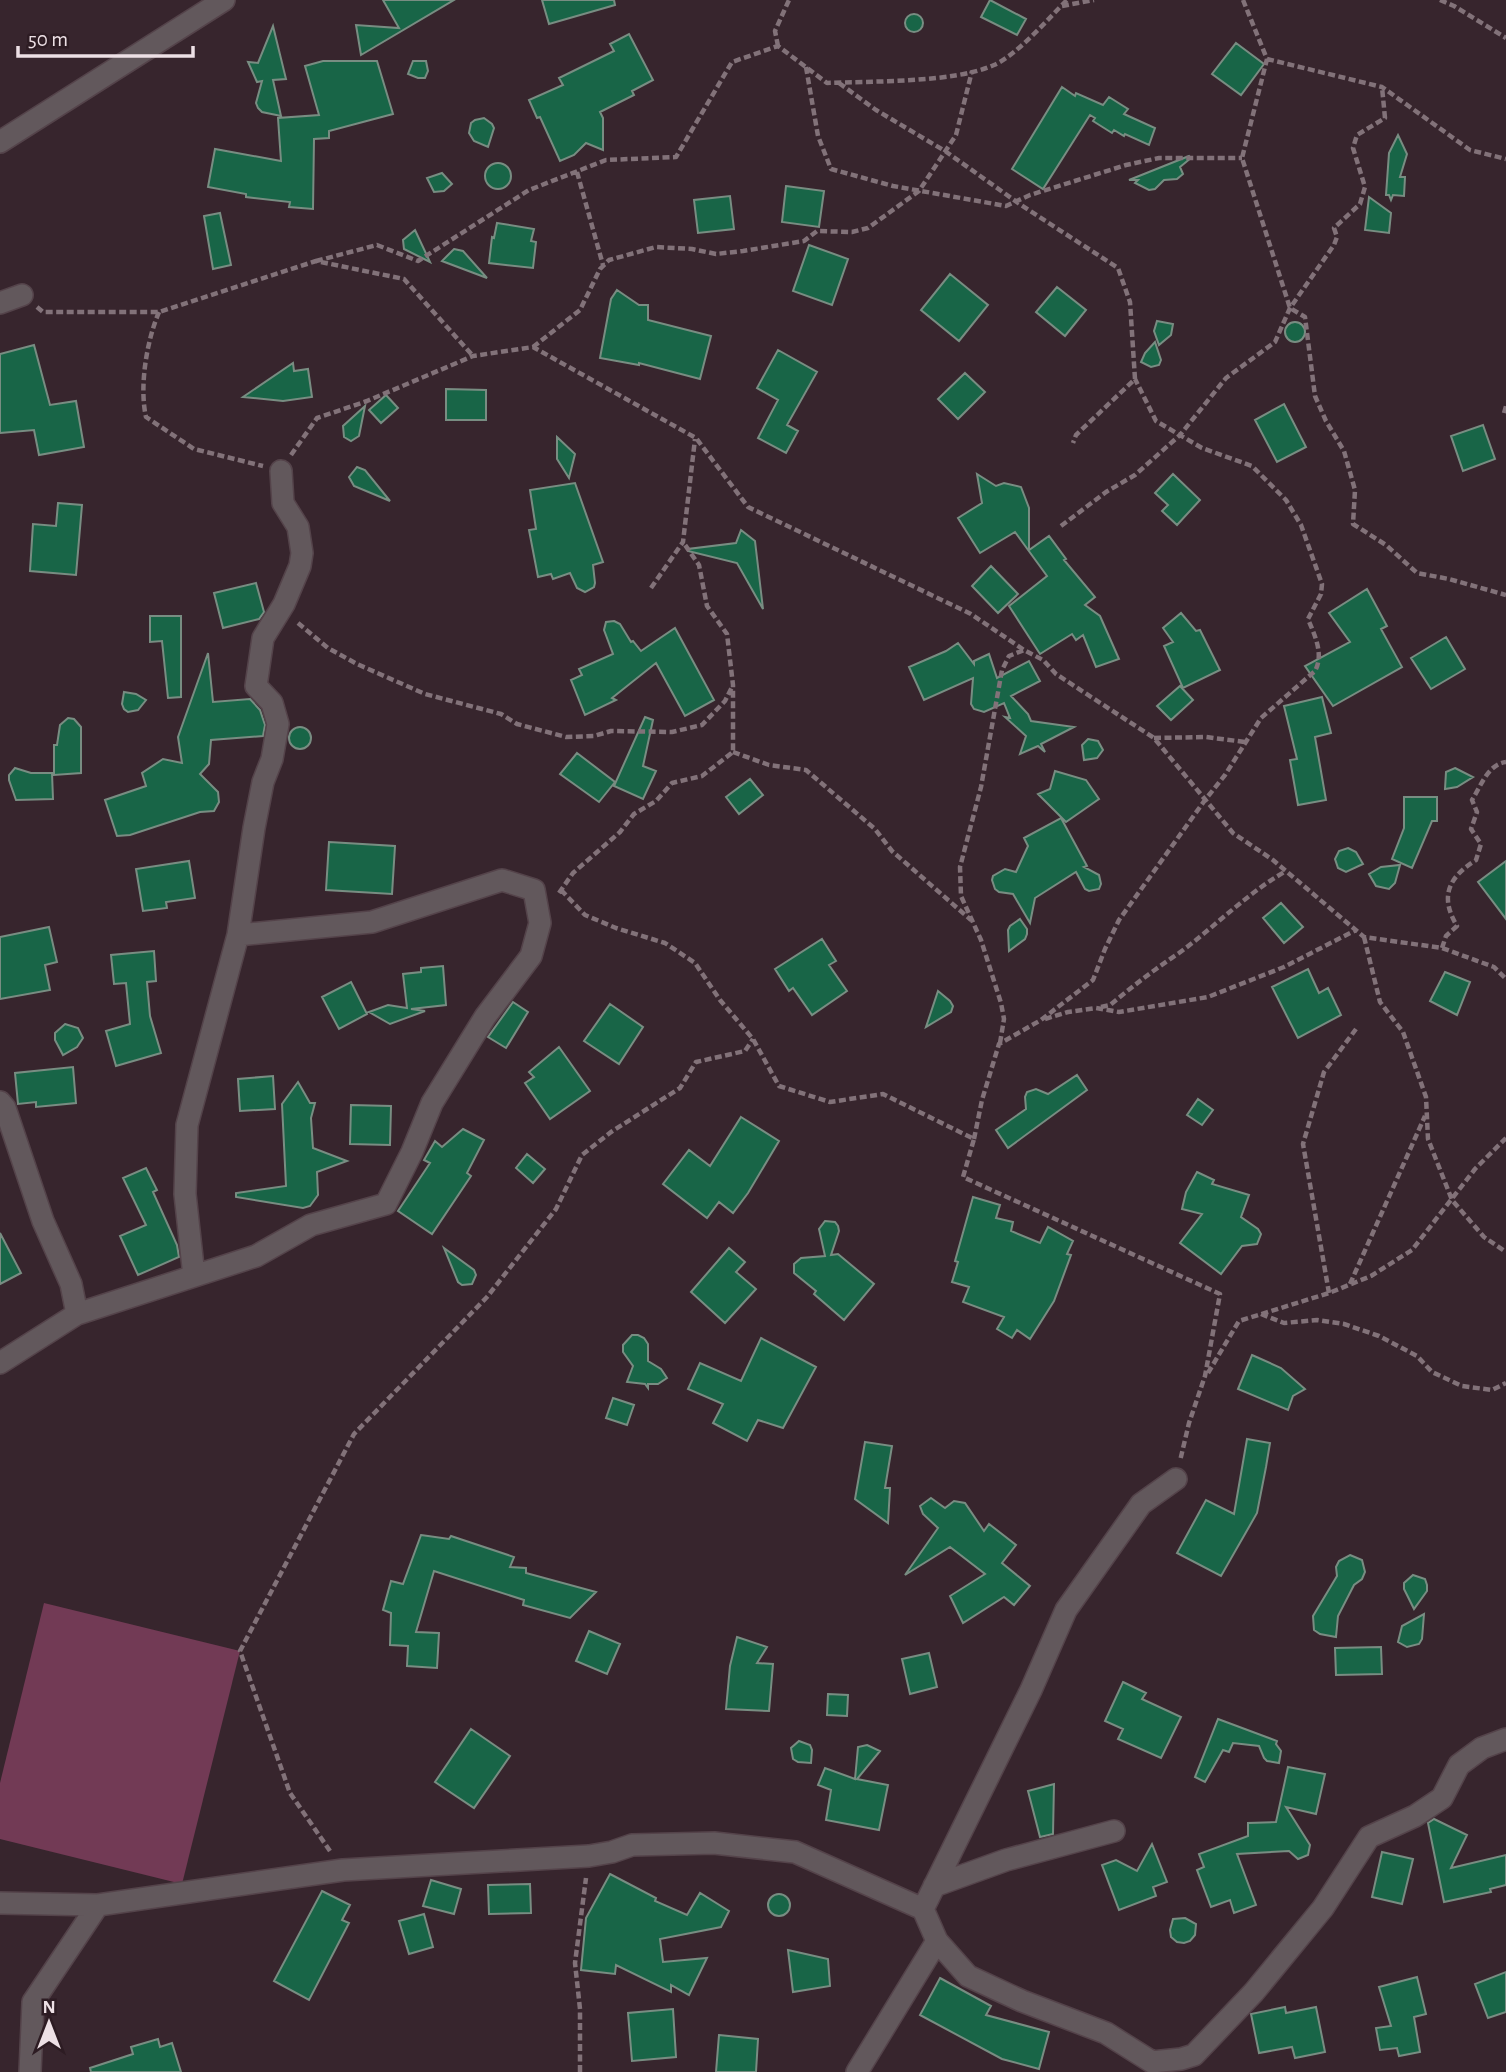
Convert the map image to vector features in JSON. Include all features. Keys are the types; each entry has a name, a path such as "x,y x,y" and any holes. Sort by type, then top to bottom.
{"street":[{"path":"0,142 224,0"},
{"path":"0,303 22,295"},
{"path":"194,1276 185,1194 187,1125 238,935 258,805 272,759 278,723 272,703 256,686 263,638 280,611 300,566 302,553 298,527 283,503 281,471"},
{"path":"0,1363 77,1314 256,1256 311,1225 386,1204 412,1152 432,1103 485,1017 531,956 540,923 534,890 502,880 372,922 238,935"},
{"path":"0,1102 5,1108 43,1221 71,1284 77,1314"},
{"path":"923,1909 1031,1690 1066,1610 1141,1504 1176,1479"},
{"path":"0,1903 98,1905 343,1870 589,1856 632,1846 714,1843 795,1852 923,1909 937,1941 968,1976 1106,2034 1152,2062 1174,2067 1194,2055 1254,1992 1323,1908 1369,1837 1415,1816 1442,1798 1459,1765 1482,1748 1506,1739"},
{"path":"934,1886 1006,1860 1114,1831"},
{"path":"30,2072 33,2002 98,1905"},
{"path":"857,2072 937,1941"}],"path":[{"path":"789,0 775,31 778,46 827,83 951,76 995,65 1030,38 1067,0"},
{"path":"1061,6 1094,0"},
{"path":"1243,0 1267,59 1242,158 1290,308 1305,317 1315,396 1326,421 1345,451 1355,489 1353,524 1386,545 1417,573 1506,595"},
{"path":"1440,0 1506,38"},
{"path":"22,295 43,312 159,312 316,261 377,245 418,261 529,190 606,160 676,157 732,62 778,46"},
{"path":"1267,59 1382,87 1470,150 1506,159"},
{"path":"806,66 818,136 831,169 919,191 1006,206 1093,174 1159,158 1242,158"},
{"path":"159,312 150,333 143,382 146,417 194,449 281,471 317,418 367,401 473,356 533,347 580,310 609,260 656,247 692,249 716,254 804,241 817,231 852,232 868,228 919,191 946,151 956,135 972,71"},
{"path":"838,82 895,122 946,151 1015,201 1118,268 1130,302 1135,379 1156,421 1202,448 1252,466 1286,500 1301,526 1322,584 1321,594 1308,620 1317,639 1320,662 1315,671 1261,719 1225,775 1119,920 1093,979 1041,1020 999,1044"},
{"path":"1061,526 1106,492 1135,475 1180,435 1226,378 1275,342 1290,308 1334,245 1337,237 1334,228 1360,204 1365,187 1353,148 1357,135 1385,118 1382,87"},
{"path":"577,172 604,266"},
{"path":"316,261 404,279 473,356"},
{"path":"533,347 695,438 748,507 971,614 1043,660 1056,674 1154,738 1233,833 1286,871 1364,937 1442,948 1494,967 1506,979"},
{"path":"1073,443 1076,435 1135,379"},
{"path":"1504,412 1506,405"},
{"path":"651,588 683,542 695,438"},
{"path":"683,542 699,565 707,606 727,634 733,685 733,752"},
{"path":"280,611 328,649 425,694 501,714 517,723 566,737 594,736 611,731 672,732 702,725 725,701 733,685"},
{"path":"1024,650 1009,656 1002,670 981,787 960,867 961,896 981,940 1004,1019 963,1177 1220,1294 1205,1376 1189,1423 1176,1479"},
{"path":"1154,738 1206,737 1245,742"},
{"path":"733,752 769,765 806,770 867,822 892,851 971,921"},
{"path":"540,923 573,873 629,823 634,814 656,801 672,783 702,776 733,752"},
{"path":"1442,948 1446,936 1457,926 1450,913 1448,887 1461,870 1476,860 1481,844 1471,829 1477,812 1472,800 1488,772 1506,762"},
{"path":"1041,1020 1110,1005 1237,904 1286,871"},
{"path":"561,890 585,915 616,929 665,943 695,962 720,1000 753,1040 779,1086 830,1102 883,1094 974,1139"},
{"path":"1096,1008 1119,1012 1208,997 1284,967 1356,930"},
{"path":"1364,937 1380,1002 1404,1032 1426,1097 1428,1139 1452,1200 1484,1237 1506,1252"},
{"path":"1329,1293 1303,1144 1324,1072 1356,1029"},
{"path":"343,1870 290,1793 240,1651 354,1434 487,1297 556,1209 582,1155 611,1132 680,1088 696,1062 745,1051 753,1040"},
{"path":"1349,1285 1398,1173 1413,1146 1426,1109"},
{"path":"1205,1376 1239,1321 1329,1293 1371,1276 1412,1250 1475,1169 1506,1138"},
{"path":"1261,1314 1284,1323 1317,1320 1345,1324 1379,1336 1417,1356 1432,1372 1462,1386 1492,1390 1506,1383"},
{"path":"580,2072 580,2009 575,1963 589,1856"}],"shaded area":[{"path":"44,1603 240,1651 182,1884 0,1839 0,1783"}],"building":[{"path":"383,0 454,0 361,55 356,25 399,28"},
{"path":"542,0 614,0 615,5 549,24"},
{"path":"990,0 1026,19 1017,35 981,17"},
{"path":"910,14 918,14 923,23 921,30 910,32 905,27 905,19"},
{"path":"273,26 286,79 273,80 281,116 262,112 258,108 256,103 262,81 257,82 248,62 258,63"},
{"path":"629,34 653,80 632,91 634,95 600,112 603,118 603,150 586,143 574,155 560,161 540,117 537,118 529,100 563,85 559,78 614,51 610,44"},
{"path":"1236,43 1264,64 1241,95 1212,74"},
{"path":"323,61 377,61 393,114 329,131 329,138 314,139 313,209 289,207 290,202 246,197 246,194 208,187 215,149 281,161 278,118 319,115 305,66"},
{"path":"413,61 426,61 428,71 425,78 408,74"},
{"path":"1062,87 1075,96 1076,93 1103,105 1109,97 1128,109 1124,114 1155,128 1149,145 1114,130 1112,133 1093,121 1095,118 1090,115 1043,189 1012,169"},
{"path":"484,118 494,128 488,147 474,141 469,133 471,123"},
{"path":"1398,135 1407,154 1400,177 1405,177 1404,196 1393,195 1391,200 1389,195 1386,195 1389,153"},
{"path":"1189,156 1191,158 1180,167 1183,174 1177,179 1164,180 1155,189 1149,190 1135,183 1138,180 1129,180"},
{"path":"498,163 507,167 511,176 507,185 498,189 489,185 485,176 489,167"},
{"path":"442,173 452,184 444,191 434,192 427,178"},
{"path":"786,186 824,191 819,227 782,222"},
{"path":"730,196 734,229 698,233 694,200"},
{"path":"1369,197 1391,213 1389,233 1365,230"},
{"path":"220,213 231,265 213,269 204,216"},
{"path":"497,223 534,229 531,241 536,242 533,268 489,263 492,237 494,238"},
{"path":"415,230 430,262 404,249 403,240"},
{"path":"809,245 848,259 832,305 793,291"},
{"path":"454,249 463,251 487,278 442,261"},
{"path":"950,274 988,305 959,341 921,310"},
{"path":"1057,287 1086,310 1065,336 1036,312"},
{"path":"617,290 639,305 648,305 648,320 711,336 700,379 639,363 600,358 611,299"},
{"path":"1157,321 1173,324 1171,335 1159,345 1154,331"},
{"path":"1295,322 1302,325 1305,332 1302,339 1295,342 1288,339 1285,332 1288,325"},
{"path":"1155,342 1161,360 1159,365 1151,367 1141,362"},
{"path":"34,345 50,405 76,401 84,447 39,455 34,430 0,433 0,354"},
{"path":"778,350 817,372 787,425 798,431 786,453 758,438 778,400 757,388"},
{"path":"293,363 294,371 308,369 312,397 283,401 243,397"},
{"path":"965,373 985,392 958,419 938,399"},
{"path":"446,389 486,390 486,420 446,420"},
{"path":"386,395 398,408 381,423 369,410"},
{"path":"1284,404 1306,447 1277,462 1255,420"},
{"path":"365,406 359,436 351,441 344,437 343,426"},
{"path":"1483,425 1495,459 1463,471 1451,436"},
{"path":"557,437 575,454 569,478 557,459"},
{"path":"357,467 365,470 390,501 354,486 349,477"},
{"path":"977,474 996,486 1004,483 1021,487 1029,508 1029,550 1049,536 1066,559 1064,560 1095,597 1085,605 1100,616 1119,659 1096,667 1083,635 1076,640 1072,634 1040,654 1009,606 1047,576 1015,532 980,553 958,518 982,503"},
{"path":"1173,474 1200,500 1177,525 1162,511 1168,505 1155,493"},
{"path":"575,483 603,562 593,565 594,587 585,592 577,588 570,573 553,579 551,574 538,577 529,530 536,529 530,490"},
{"path":"58,503 82,505 76,575 30,571 33,524 56,526"},
{"path":"741,530 755,541 763,609 737,563 688,551 736,543"},
{"path":"991,566 1018,594 998,613 972,586"},
{"path":"256,583 264,612 259,619 223,628 214,593"},
{"path":"1367,589 1387,626 1381,629 1402,667 1333,706 1305,666 1350,642 1329,613"},
{"path":"1181,613 1196,631 1200,630 1220,670 1183,688 1164,646 1173,642 1163,628"},
{"path":"150,616 181,616 181,697 168,698 162,641 150,642"},
{"path":"614,621 620,624 631,642 641,651 675,628 714,700 685,716 656,663 612,698 616,700 585,715 571,680 582,675 579,669 613,654 604,630 606,622"},
{"path":"1446,637 1465,669 1431,689 1411,658"},
{"path":"958,643 974,664 974,661 989,654 997,678 1029,661 1040,681 1011,696 1031,721 1074,727 1041,744 1045,752 1038,746 1020,754 1026,736 1005,717 1010,718 1004,703 984,712 974,709 971,704 973,678 924,700 909,667"},
{"path":"208,653 213,702 250,699 260,710 265,725 263,736 211,740 209,764 200,774 218,792 219,802 214,811 200,812 130,835 117,836 105,800 146,786 142,773 163,759 182,763 178,737"},
{"path":"1180,686 1193,700 1171,720 1157,706"},
{"path":"124,692 136,694 146,700 138,710 128,712 122,704"},
{"path":"1322,697 1331,733 1315,737 1326,800 1298,805 1290,760 1297,759 1284,706"},
{"path":"645,717 653,720 643,766 656,771 643,799 614,786"},
{"path":"68,718 74,719 81,727 81,773 54,775 54,745 57,745 60,725"},
{"path":"300,727 308,730 311,738 308,746 300,749 292,746 289,738 292,730"},
{"path":"1088,739 1098,741 1103,750 1097,758 1084,760 1082,745"},
{"path":"577,753 615,782 599,802 560,774"},
{"path":"15,768 31,773 52,773 53,799 16,800 9,780 9,775"},
{"path":"1455,768 1473,777 1457,787 1445,789 1446,772"},
{"path":"1055,771 1086,780 1099,799 1066,822 1038,794 1050,789"},
{"path":"750,779 763,795 739,814 726,797"},
{"path":"1404,797 1437,797 1437,821 1432,821 1412,868 1392,859 1404,828"},
{"path":"1061,818 1087,866 1084,867 1099,875 1101,884 1099,889 1089,891 1085,889 1076,872 1035,898 1030,923 1013,894 995,889 993,876 1005,869 1016,872 1028,846 1024,838"},
{"path":"329,842 395,846 392,894 326,890"},
{"path":"1348,848 1356,852 1363,864 1346,872 1338,868 1335,859 1339,851"},
{"path":"189,861 195,898 166,902 167,908 143,911 136,869"},
{"path":"1506,861 1506,919 1478,882"},
{"path":"1400,865 1395,883 1389,889 1376,886 1369,874 1381,867"},
{"path":"1281,903 1303,927 1284,943 1263,918"},
{"path":"1020,919 1027,929 1027,934 1025,939 1009,951 1008,930"},
{"path":"49,927 57,962 45,965 50,990 0,999 0,937"},
{"path":"822,939 836,961 829,965 847,991 812,1015 793,988 789,991 775,969"},
{"path":"154,951 156,981 147,982 150,1016 161,1053 116,1066 106,1031 130,1024 126,983 114,984 111,955"},
{"path":"443,966 446,1005 411,1009 425,1011 390,1024 369,1012 388,1005 407,1008 403,974 421,972 421,968"},
{"path":"1308,969 1319,993 1328,988 1341,1015 1298,1038 1272,987"},
{"path":"1445,972 1470,982 1457,1015 1430,1001"},
{"path":"351,982 367,1014 339,1029 322,997"},
{"path":"938,991 950,1001 953,1006 951,1012 926,1027"},
{"path":"513,1002 528,1012 506,1048 488,1037"},
{"path":"610,1004 643,1027 619,1064 584,1041"},
{"path":"65,1024 78,1028 83,1038 77,1047 63,1055 55,1040 55,1033"},
{"path":"559,1047 590,1091 550,1119 525,1083 534,1077 529,1072"},
{"path":"73,1067 76,1103 36,1107 36,1102 18,1104 15,1073"},
{"path":"1077,1075 1087,1090 1008,1148 996,1130 1026,1109 1027,1092 1036,1089 1048,1094"},
{"path":"273,1076 275,1109 240,1111 238,1079"},
{"path":"298,1082 310,1103 315,1103 311,1118 313,1148 347,1161 317,1172 318,1195 310,1206 303,1208 236,1197 236,1193 286,1186 282,1104"},
{"path":"1198,1099 1213,1110 1202,1125 1187,1115"},
{"path":"351,1105 391,1106 390,1145 350,1144"},
{"path":"741,1117 779,1141 733,1213 719,1202 707,1218 663,1184 689,1150 710,1166"},
{"path":"463,1129 484,1140 467,1173 471,1176 432,1234 398,1211 430,1163 424,1160 435,1141 442,1147"},
{"path":"527,1154 545,1169 533,1183 516,1168"},
{"path":"146,1168 157,1190 153,1192 177,1245 179,1257 138,1275 120,1236 146,1225 123,1178"},
{"path":"1197,1172 1214,1180 1212,1184 1249,1195 1241,1217 1261,1234 1257,1244 1242,1246 1221,1274 1180,1243 1202,1214 1182,1209 1186,1192"},
{"path":"973,1197 1000,1205 996,1218 1013,1222 1011,1231 1040,1243 1048,1227 1073,1241 1067,1254 1071,1255 1054,1301 1030,1339 1017,1330 1012,1338 997,1329 1004,1317 963,1302 969,1287 952,1282 958,1262 955,1261"},
{"path":"825,1221 835,1222 839,1231 831,1255 838,1254 874,1284 844,1320 794,1273 794,1264 801,1258 825,1256 819,1229"},
{"path":"0,1233 21,1273 0,1284"},
{"path":"444,1248 474,1270 476,1275 472,1284 462,1285 458,1282"},
{"path":"729,1248 745,1262 736,1272 756,1289 725,1323 691,1292"},
{"path":"632,1335 644,1338 648,1344 648,1361 661,1369 667,1378 658,1384 648,1384 648,1388 645,1384 627,1382 633,1366 623,1352 623,1345"},
{"path":"761,1338 816,1367 783,1428 758,1420 747,1441 713,1423 723,1404 688,1389 700,1363 741,1381"},
{"path":"1252,1355 1281,1368 1305,1389 1293,1396 1288,1410 1238,1389"},
{"path":"613,1398 634,1405 627,1425 606,1418"},
{"path":"1247,1439 1270,1443 1266,1467 1257,1513 1221,1576 1177,1553 1206,1500 1234,1514"},
{"path":"865,1442 892,1446 885,1488 890,1488 888,1523 855,1499"},
{"path":"931,1498 945,1508 954,1501 965,1503 984,1531 989,1524 1016,1545 1002,1563 1030,1586 1014,1605 1004,1597 963,1623 950,1596 985,1574 950,1547 905,1575 938,1528 923,1514 920,1506"},
{"path":"421,1535 449,1539 451,1536 514,1557 510,1567 526,1568 526,1573 596,1592 570,1618 523,1605 524,1600 434,1571 416,1632 439,1633 437,1668 407,1666 408,1646 390,1645 391,1613 383,1610 391,1581 403,1584"},
{"path":"1350,1555 1362,1560 1365,1572 1362,1579 1354,1585 1338,1616 1336,1637 1320,1634 1314,1630 1313,1616 1337,1576 1336,1567 1339,1561"},
{"path":"1413,1575 1425,1579 1427,1585 1427,1591 1414,1609 1404,1589 1404,1583"},
{"path":"1424,1614 1422,1639 1419,1644 1407,1647 1398,1642 1402,1626"},
{"path":"589,1631 620,1644 607,1674 576,1661"},
{"path":"737,1637 767,1647 757,1663 773,1664 769,1711 726,1709 730,1666"},
{"path":"1381,1647 1382,1674 1336,1675 1335,1648"},
{"path":"929,1653 937,1687 910,1694 902,1659"},
{"path":"1123,1682 1146,1693 1142,1699 1181,1717 1161,1758 1118,1739 1123,1729 1105,1721"},
{"path":"828,1694 848,1695 847,1716 827,1715"},
{"path":"1218,1719 1277,1741 1281,1751 1279,1763 1267,1761 1259,1746 1233,1743 1229,1752 1223,1750 1205,1782 1195,1777"},
{"path":"471,1729 510,1756 474,1808 435,1782"},
{"path":"799,1741 810,1745 811,1763 793,1759 791,1748"},
{"path":"867,1745 880,1751 857,1779 888,1785 879,1830 826,1820 831,1790 818,1785 825,1768 855,1779 858,1747"},
{"path":"1288,1767 1325,1774 1316,1814 1286,1807 1310,1845 1308,1855 1298,1859 1289,1851 1237,1854 1256,1905 1234,1913 1230,1900 1211,1907 1197,1870 1204,1867 1199,1854 1248,1836 1248,1823 1276,1822"},
{"path":"1054,1784 1053,1834 1040,1837 1028,1791"},
{"path":"1434,1819 1467,1835 1451,1868 1506,1855 1506,1885 1490,1889 1491,1892 1444,1902 1428,1823"},
{"path":"1152,1844 1167,1882 1153,1887 1156,1896 1119,1910 1102,1865 1116,1860 1137,1871"},
{"path":"1382,1852 1413,1859 1402,1904 1372,1897"},
{"path":"610,1874 656,1898 655,1901 687,1915 700,1893 729,1911 721,1927 660,1939 663,1962 707,1958 689,1995 671,1985 671,1992 616,1965 615,1974 581,1970 586,1918"},
{"path":"431,1880 461,1889 454,1914 423,1906"},
{"path":"530,1884 531,1913 489,1914 488,1885"},
{"path":"322,1891 350,1905 342,1920 349,1923 309,2000 274,1981"},
{"path":"779,1894 787,1897 790,1905 787,1913 779,1916 771,1913 768,1905 771,1897"},
{"path":"424,1914 433,1947 409,1954 399,1921"},
{"path":"1185,1918 1196,1924 1195,1935 1190,1941 1177,1942 1171,1937 1173,1919"},
{"path":"788,1950 828,1959 830,1986 793,1992"},
{"path":"1506,1972 1506,2012 1488,2018 1475,1984"},
{"path":"1417,1977 1426,2014 1414,2017 1420,2052 1399,2056 1397,2048 1380,2050 1376,2028 1391,2026 1379,1987"},
{"path":"940,1978 991,2006 986,2015 1049,2032 1039,2069 1002,2059 920,2015"},
{"path":"1285,2007 1286,2013 1316,2007 1325,2052 1295,2058 1292,2047 1259,2053 1251,2014"},
{"path":"673,2009 676,2057 632,2061 628,2013"},
{"path":"719,2035 758,2039 756,2072 716,2072"},
{"path":"158,2039 160,2047 172,2043 181,2072 91,2072 90,2068 133,2054 131,2047"}]}
